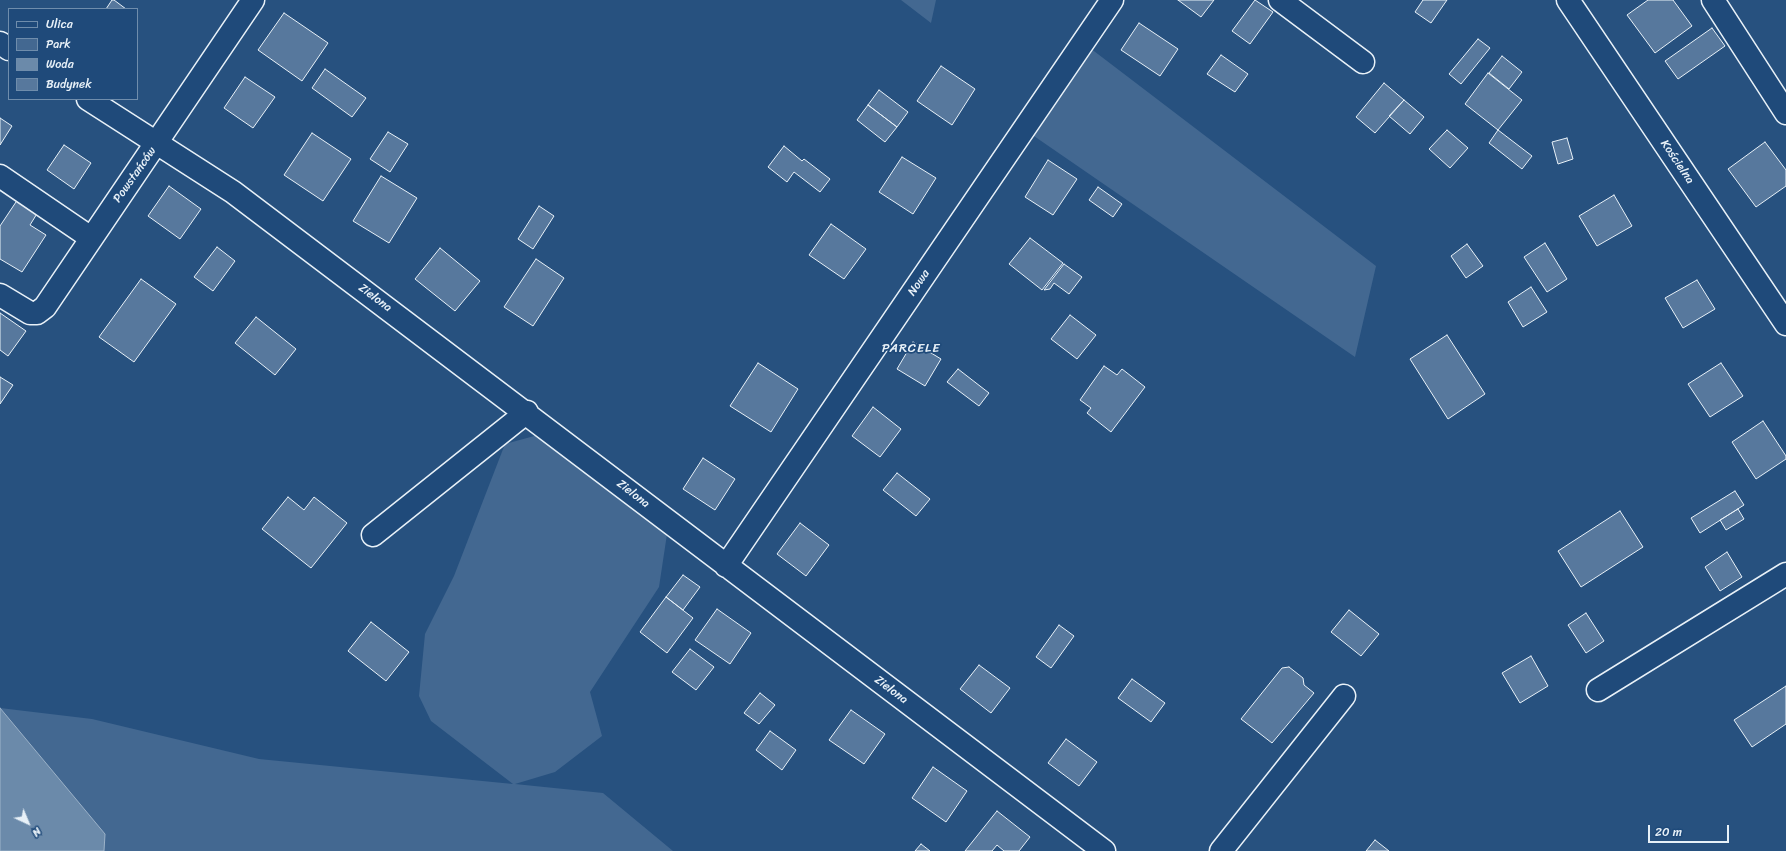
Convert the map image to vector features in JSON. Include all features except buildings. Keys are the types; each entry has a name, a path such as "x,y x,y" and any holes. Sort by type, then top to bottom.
{"street":[{"name":"Powstańców","path":"0,295 30,313 37,314 45,307 91,238 158,143 253,0"},
{"name":"Nowa","path":"726,566 1112,0"},
{"path":"1280,0 1363,62"},
{"name":"Kościelna","path":"1568,0 1786,324"},
{"path":"1713,0 1786,113"},
{"name":"Zielona","path":"90,100 233,192 526,412 726,566 1104,851"},
{"path":"0,176 91,238"},
{"path":"373,535 526,412"},
{"path":"1598,690 1786,574"},
{"path":"1221,851 1344,696"}],"green space":[{"path":"901,0 936,0 931,23"},
{"path":"1090,48 1376,266 1355,357 1031,134"},
{"path":"538,435 667,534 659,587 590,692 602,736 555,772 515,784 603,793 673,851 104,851 105,834 0,708 92,719 259,759 513,784 431,721 419,696 425,634 454,576 505,444"}],"water":[{"path":"0,708 105,834 104,851 0,851"}],"district":[{"name":"PARCELE","path":"911,349"}]}
